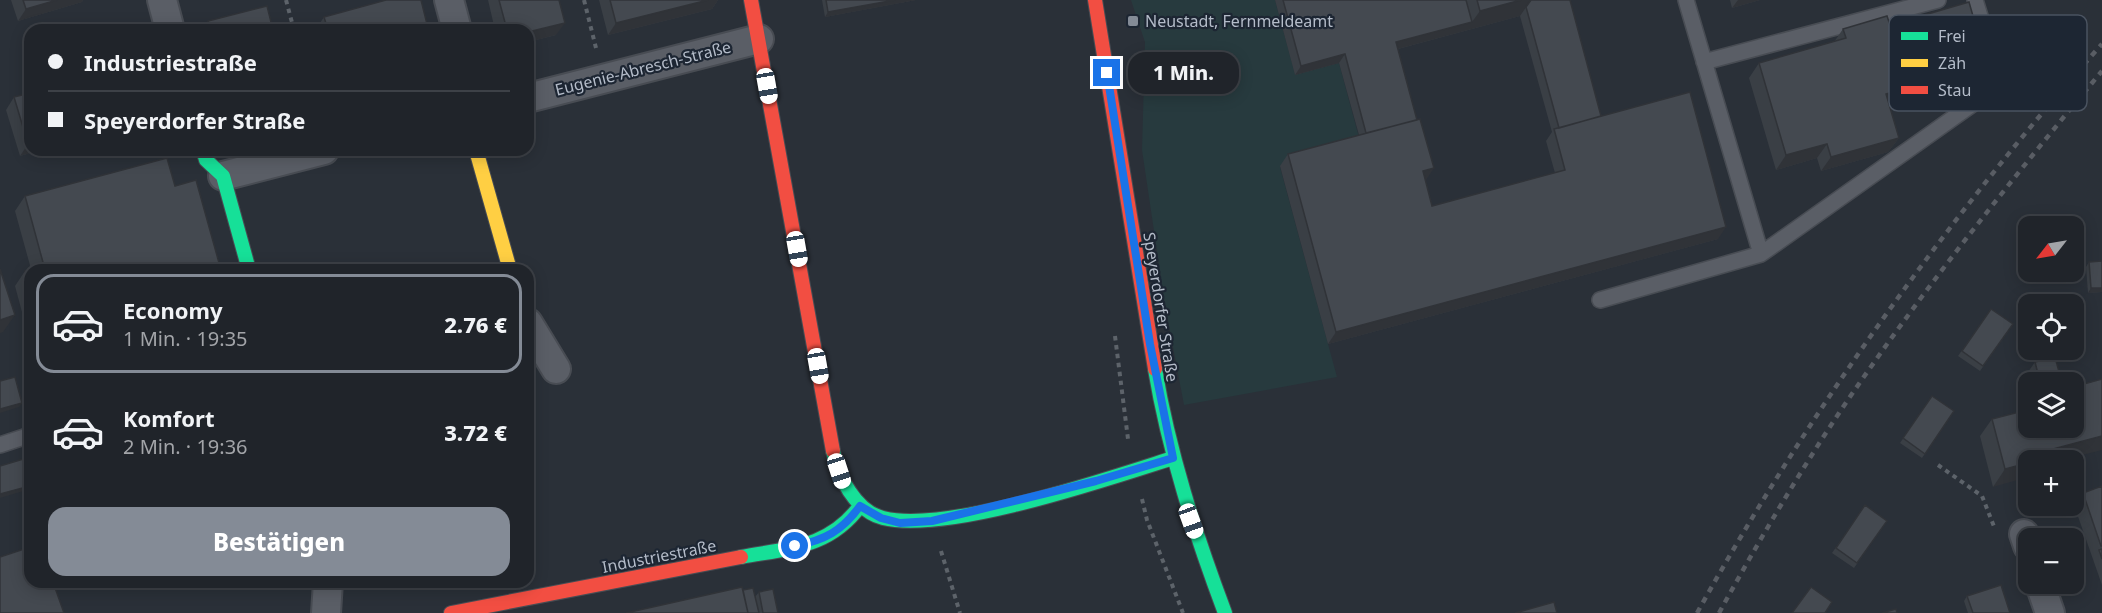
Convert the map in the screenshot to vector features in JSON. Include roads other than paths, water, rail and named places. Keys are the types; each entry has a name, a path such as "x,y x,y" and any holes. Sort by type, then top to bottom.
{"street":[{"path":"162,0 168,24"},
{"path":"449,0 455,24"},
{"path":"751,0 835,459 843,483 860,506 881,518 900,523 932,521 1096,481 1173,458"},
{"name":"Speyerdorfer Straße","path":"1095,0 1152,356 1173,458 1191,521 1225,613"},
{"name":"Eugenie-Abresch-Straße","path":"534,96 759,39"},
{"path":"205,156 206,160 223,176 247,264"},
{"path":"223,176 301,156"},
{"path":"478,156 508,264"},
{"path":"534,333 556,369"},
{"name":"Industriestraße","path":"451,613 818,542 833,535 847,524 860,506"},
{"path":"327,613 328,588"},
{"path":"2043,594 2050,613"}],"lane":[{"path":"1686,0 1761,254"},
{"path":"1704,62 1938,0"},
{"path":"1975,0 1980,15"},
{"path":"1600,300 1761,254 1963,111"},
{"path":"0,445 24,437"}],"railway":[{"path":"2087,61 2102,44"},
{"path":"2087,89 2102,71"},
{"path":"1697,613 1740,537 1834,390 1936,247 2044,111"},
{"path":"1719,613 1793,485 1871,366 1967,237 2069,111"}],"place":[{"name":"Neustadt, Fernmeldeamt","path":"1133,21"}]}
